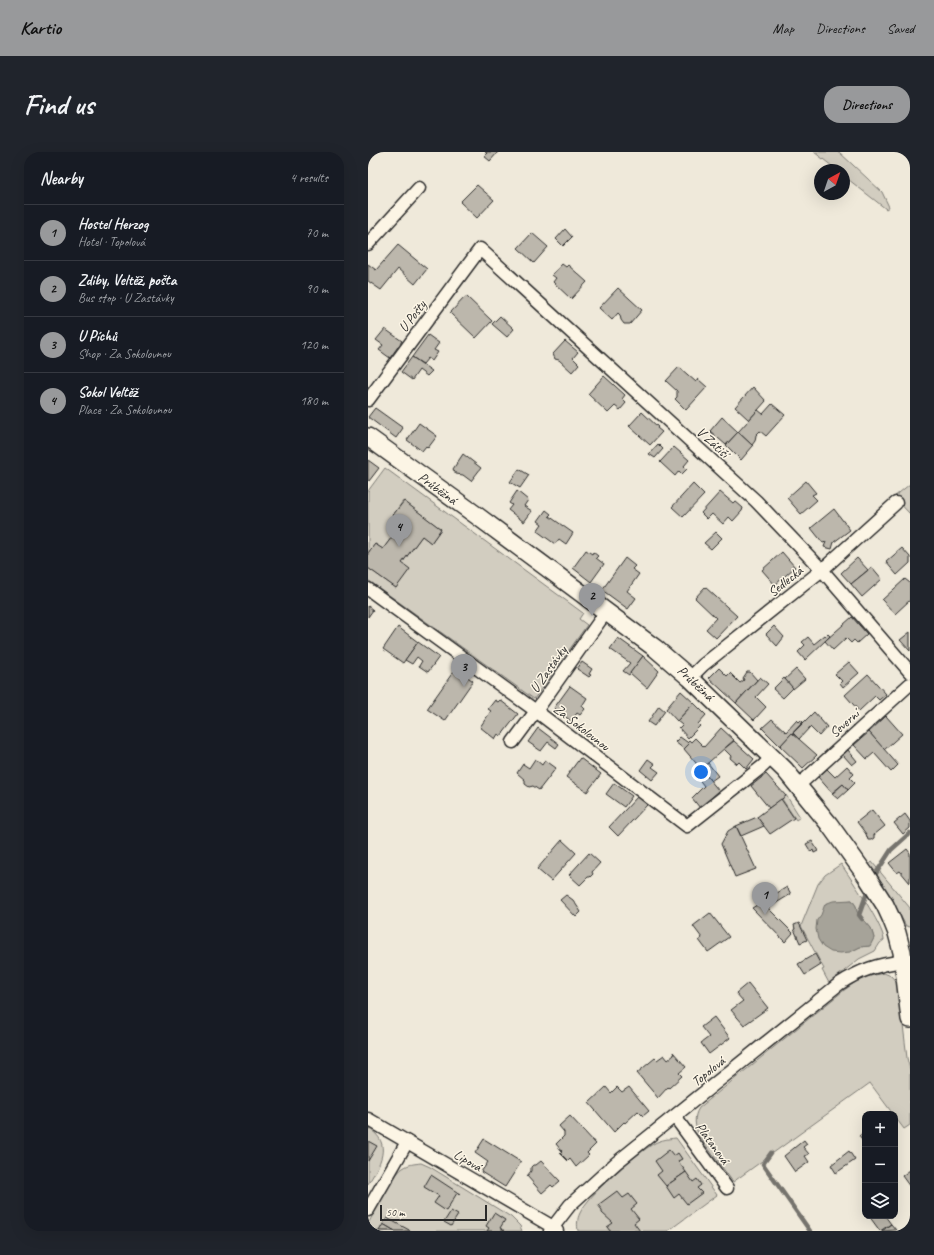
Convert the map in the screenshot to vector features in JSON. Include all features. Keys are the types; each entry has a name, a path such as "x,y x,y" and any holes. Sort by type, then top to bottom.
{"street":[{"path":"368,244 418,188"},
{"name":"U Pošty","path":"368,400 480,249"},
{"name":"V Zátiší","path":"480,249 756,501 822,570 910,672"},
{"name":"Průběžná","path":"368,437 655,648 690,678 772,756 799,785 829,824 871,883 891,918 905,938 904,961 908,982 910,1019"},
{"name":"Sedlecká","path":"690,678 703,665 822,570 896,503"},
{"name":"Za Sokolovnou","path":"368,589 536,711 687,826 763,766 772,756"},
{"name":"U Zastávky","path":"513,742 606,612"},
{"name":"Severní","path":"799,785 910,684"},
{"name":"Topolová","path":"553,1230 570,1204 616,1163 852,976 871,967 904,961"},
{"name":"Platanová","path":"675,1117 728,1188"},
{"name":"Lipová","path":"368,1119 553,1230"},
{"path":"368,1210 407,1142"}],"shaded area":[{"path":"814,152 839,152 882,192 889,207 886,209 850,181 850,164 829,164"},
{"path":"385,468 583,613 579,619 587,625 534,699 368,580 368,568 396,588 402,563 422,536 431,543 441,529 403,501 393,515 403,522 383,549 375,544 368,553 368,491"},
{"path":"910,484 910,514 894,497"},
{"path":"786,795 800,817 796,820 782,799"},
{"path":"872,862 910,908 910,927 906,926 893,902 868,865"},
{"path":"841,864 873,913 884,940 875,951 859,959 829,983 822,970 824,969 801,926 818,884 825,875","holes":["852,900 856,906 857,912 871,928 874,938 869,946 860,947 850,952 818,920 828,910 842,902"]},
{"path":"852,900 856,906 857,912 871,928 874,938 870,946 860,947 850,952 831,952 823,947 818,939 816,929 817,920 821,915 825,904 833,901"},
{"path":"884,973 891,976 898,984 907,1058 910,1070 910,1125 904,1129 898,1121 898,1111 891,1111 870,1083 733,1182 699,1136 695,1122 697,1111 843,991 861,978"},
{"path":"368,1128 376,1134 381,1141 382,1155 380,1162 368,1184"},
{"path":"676,1138 717,1195 668,1231 578,1231 577,1224 580,1213 592,1196 601,1187 642,1151 656,1142"},
{"path":"421,1163 430,1167 511,1217 520,1226 522,1231 368,1231 368,1224 394,1178 403,1168 412,1164"}],"building":[{"path":"485,152 498,152 490,161 484,156 487,153"},
{"path":"477,185 494,200 477,218 460,202"},
{"path":"565,229 572,237 563,246 556,239"},
{"path":"532,233 548,247 534,263 518,248"},
{"path":"398,245 427,269 415,284 398,269 381,290 368,281 368,264 376,270"},
{"path":"562,264 566,267 568,265 587,282 571,299 553,282 556,278 552,275"},
{"path":"618,288 642,310 630,324 624,324 618,313 612,320 599,308"},
{"path":"466,296 492,321 476,338 450,313"},
{"path":"500,316 514,329 507,337 492,324"},
{"path":"385,329 402,341 390,358 379,350 383,345 376,340"},
{"path":"428,335 439,343 434,350 438,352 432,361 428,358 423,364 412,357"},
{"path":"565,341 578,352 573,358 579,364 572,372 559,360 555,359 553,354"},
{"path":"412,357 432,371 427,376 419,370 412,380 401,372"},
{"path":"679,367 696,382 698,379 707,387 686,410 675,399 677,397 677,391 666,381"},
{"path":"604,376 625,395 622,399 626,403 620,410 615,406 608,413 588,394"},
{"path":"753,387 766,401 749,420 735,407"},
{"path":"772,404 785,415 766,436 760,431 756,435 755,441 752,445 738,432 758,410 763,414"},
{"path":"375,408 403,428 396,438 368,417"},
{"path":"642,412 662,432 650,445 629,426"},
{"path":"722,417 738,432 726,445 710,431"},
{"path":"419,423 437,436 428,448 426,446 422,451 407,440"},
{"path":"738,432 753,446 741,460 726,445"},
{"path":"658,444 663,449 655,458 649,454"},
{"path":"674,447 689,460 684,466 687,469 682,474 679,471 675,476 660,462"},
{"path":"463,454 481,468 471,481 463,475 456,474 453,469"},
{"path":"368,460 379,468 369,481 368,480"},
{"path":"519,469 529,475 520,488 510,482"},
{"path":"806,481 816,493 812,495 817,500 801,514 787,498"},
{"path":"693,484 704,495 683,517 672,507"},
{"path":"517,491 528,500 524,506 532,511 524,522 508,510 512,505 509,503"},
{"path":"720,492 733,503 735,501 743,508 733,521 729,517 723,524 712,514 707,519 701,513"},
{"path":"404,501 441,529 431,543 422,536 402,563 410,569 396,588 368,568 368,553 375,544 383,549 403,522 393,515"},
{"path":"834,509 850,530 834,542 832,549 824,547 826,542 823,543 811,528"},
{"path":"546,510 551,514 549,516 573,533 566,544 559,539 555,544 537,531 542,524 538,521"},
{"path":"716,532 722,538 711,549 704,543"},
{"path":"902,548 910,557 910,563 897,575 886,562"},
{"path":"586,550 592,554 593,552 598,556 596,558 604,564 591,582 573,568"},
{"path":"782,552 795,567 775,585 762,570"},
{"path":"625,558 635,566 632,569 639,574 627,591 636,598 628,609 602,590"},
{"path":"857,558 868,570 851,584 841,573"},
{"path":"872,567 882,579 862,597 851,584"},
{"path":"905,579 910,583 910,600 895,614 882,600"},
{"path":"705,587 737,616 716,638 706,629 716,618 695,598"},
{"path":"368,606 373,610 368,617"},
{"path":"852,617 867,634 857,643 854,640 851,643 846,638 833,650 825,641"},
{"path":"774,626 784,637 777,646 766,634"},
{"path":"398,627 418,642 403,663 383,649"},
{"path":"910,632 910,651 900,640"},
{"path":"828,634 830,636 805,660 798,652 805,645 802,642 808,637 814,644"},
{"path":"618,638 643,656 629,675 623,671 630,663 610,649"},
{"path":"418,642 439,657 428,672 419,666 422,661 417,657 412,664 405,660"},
{"path":"643,656 659,671 647,688 630,673"},
{"path":"582,662 592,669 589,677 577,669"},
{"path":"849,662 859,673 843,687 840,683 842,681 835,674"},
{"path":"456,668 473,681 445,721 427,709"},
{"path":"719,668 727,676 730,673 740,683 744,680 743,678 747,672 750,672 757,680 736,703 709,678"},
{"path":"796,669 805,679 793,689 785,679"},
{"path":"868,674 886,694 879,700 875,696 859,711 845,695"},
{"path":"760,677 768,684 756,697 766,707 754,720 736,703"},
{"path":"784,678 793,688 783,698 773,689"},
{"path":"570,686 587,698 582,706 585,709 580,715 577,713 571,721 554,708"},
{"path":"681,691 694,703 677,721 666,709"},
{"path":"495,700 498,702 500,700 518,714 501,736 498,734 495,739 480,727 491,711 488,709"},
{"path":"694,703 706,715 698,724 700,726 688,738 679,728 682,725 677,721"},
{"path":"659,706 665,711 654,726 648,722"},
{"path":"814,712 827,727 819,736 810,727 799,739 793,733"},
{"path":"886,716 902,734 884,750 869,732"},
{"path":"772,719 786,732 797,720 799,722 801,720 803,722 780,746 762,728"},
{"path":"538,728 559,744 556,748 548,742 541,751 528,742"},
{"path":"721,728 734,740 701,769 684,749 695,738 704,747"},
{"path":"869,732 898,765 891,772 874,753 867,759 854,745"},
{"path":"792,733 817,755 803,768 780,746"},
{"path":"680,737 687,742 689,740 691,742 684,749 675,742"},
{"path":"734,741 754,759 746,769 739,762 737,764 730,758 731,756 724,749"},
{"path":"848,750 857,761 852,765 843,755"},
{"path":"580,758 601,774 587,792 566,777"},
{"path":"535,759 542,765 545,760 556,768 539,790 533,786 529,787 525,784 525,780 517,773 523,764 529,768"},
{"path":"648,759 655,764 652,767 659,772 652,780 640,770"},
{"path":"708,763 718,776 711,781 701,769"},
{"path":"847,766 854,774 850,778 855,783 848,790 843,784 832,793 818,777 827,769 835,777"},
{"path":"700,768 719,791 700,808 692,798 704,786 694,773"},
{"path":"766,774 786,796 769,808 751,786"},
{"path":"614,783 632,796 624,807 606,794"},
{"path":"843,784 848,790 838,799 832,794"},
{"path":"638,796 647,805 618,836 609,827"},
{"path":"781,799 794,818 770,834 757,817"},
{"path":"872,810 885,826 874,835 874,838 868,840 866,834 857,822"},
{"path":"905,814 910,821 910,828 903,834 894,823"},
{"path":"757,817 764,826 741,836 736,826"},
{"path":"736,826 756,869 735,877 721,844 728,831"},
{"path":"562,840 576,853 551,881 537,869"},
{"path":"812,841 818,851 814,853 813,850 811,852 806,844"},
{"path":"907,849 910,853 910,883 900,871 897,873 889,863"},
{"path":"589,853 600,863 592,872 593,874 580,885 569,875"},
{"path":"787,887 791,894 768,908 793,933 785,942 752,908"},
{"path":"566,895 573,900 581,912 576,917 560,900"},
{"path":"710,913 729,937 708,952 699,940 702,938 693,926"},
{"path":"799,923 807,940 800,943 794,929 794,925"},
{"path":"815,954 821,965 805,975 798,964"},
{"path":"748,983 768,1008 744,1025 731,1010 743,1001 736,993"},
{"path":"714,1017 730,1038 709,1054 701,1043 709,1037 701,1027"},
{"path":"673,1052 686,1067 679,1073 682,1076 669,1088 668,1087 658,1098 637,1073 655,1058 657,1060 664,1055 668,1060 674,1055"},
{"path":"606,1087 611,1093 617,1087 622,1092 629,1087 649,1111 643,1116 638,1111 614,1132 589,1103"},
{"path":"570,1116 596,1144 587,1153 589,1155 576,1167 570,1159 568,1161 560,1153 562,1151 556,1144 564,1136 564,1132 559,1126"},
{"path":"484,1139 521,1162 505,1187 481,1172 488,1162 475,1153"},
{"path":"804,1140 807,1144 803,1147 809,1154 805,1156 809,1162 795,1172 784,1156"},
{"path":"368,1141 377,1146 368,1161"},
{"path":"669,1150 674,1156 678,1153 682,1159 678,1161 686,1172 666,1186 657,1175 662,1171 655,1161"},
{"path":"849,1151 855,1160 836,1173 831,1165"},
{"path":"541,1161 560,1181 553,1187 551,1185 542,1193 527,1176 531,1171 531,1167"},
{"path":"910,1170 910,1187 902,1176"},
{"path":"686,1172 693,1182 697,1179 701,1185 697,1188 702,1193 687,1204 679,1194 674,1198 666,1186"},
{"path":"431,1175 460,1194 457,1193 446,1211 434,1203 439,1196 424,1187"},
{"path":"617,1191 623,1198 629,1194 637,1204 631,1209 639,1219 634,1223 640,1231 610,1231 607,1227 613,1223 602,1213 602,1210 598,1205"},
{"path":"451,1211 458,1215 451,1226 444,1222"},
{"path":"494,1213 505,1220 500,1228 505,1231 487,1231 489,1228 486,1226"},
{"path":"387,1218 411,1231 395,1231 383,1224"},
{"path":"871,1219 887,1219 891,1224 880,1231"},
{"path":"383,1224 395,1231 379,1231"},
{"path":"891,1224 896,1230 882,1231"}],"waterway":[{"path":"873,878 891,850 910,833"},
{"path":"862,919 859,915 869,887"},
{"path":"771,1153 763,1164 810,1231"}],"place":[{"name":"Sokol Veltěž","path":"399,547"},
{"name":"Zdiby, Veltěž, pošta","path":"592,616"},
{"name":"U Píchů","path":"464,687"},
{"name":"Hostel Herzog","path":"765,915"}]}
